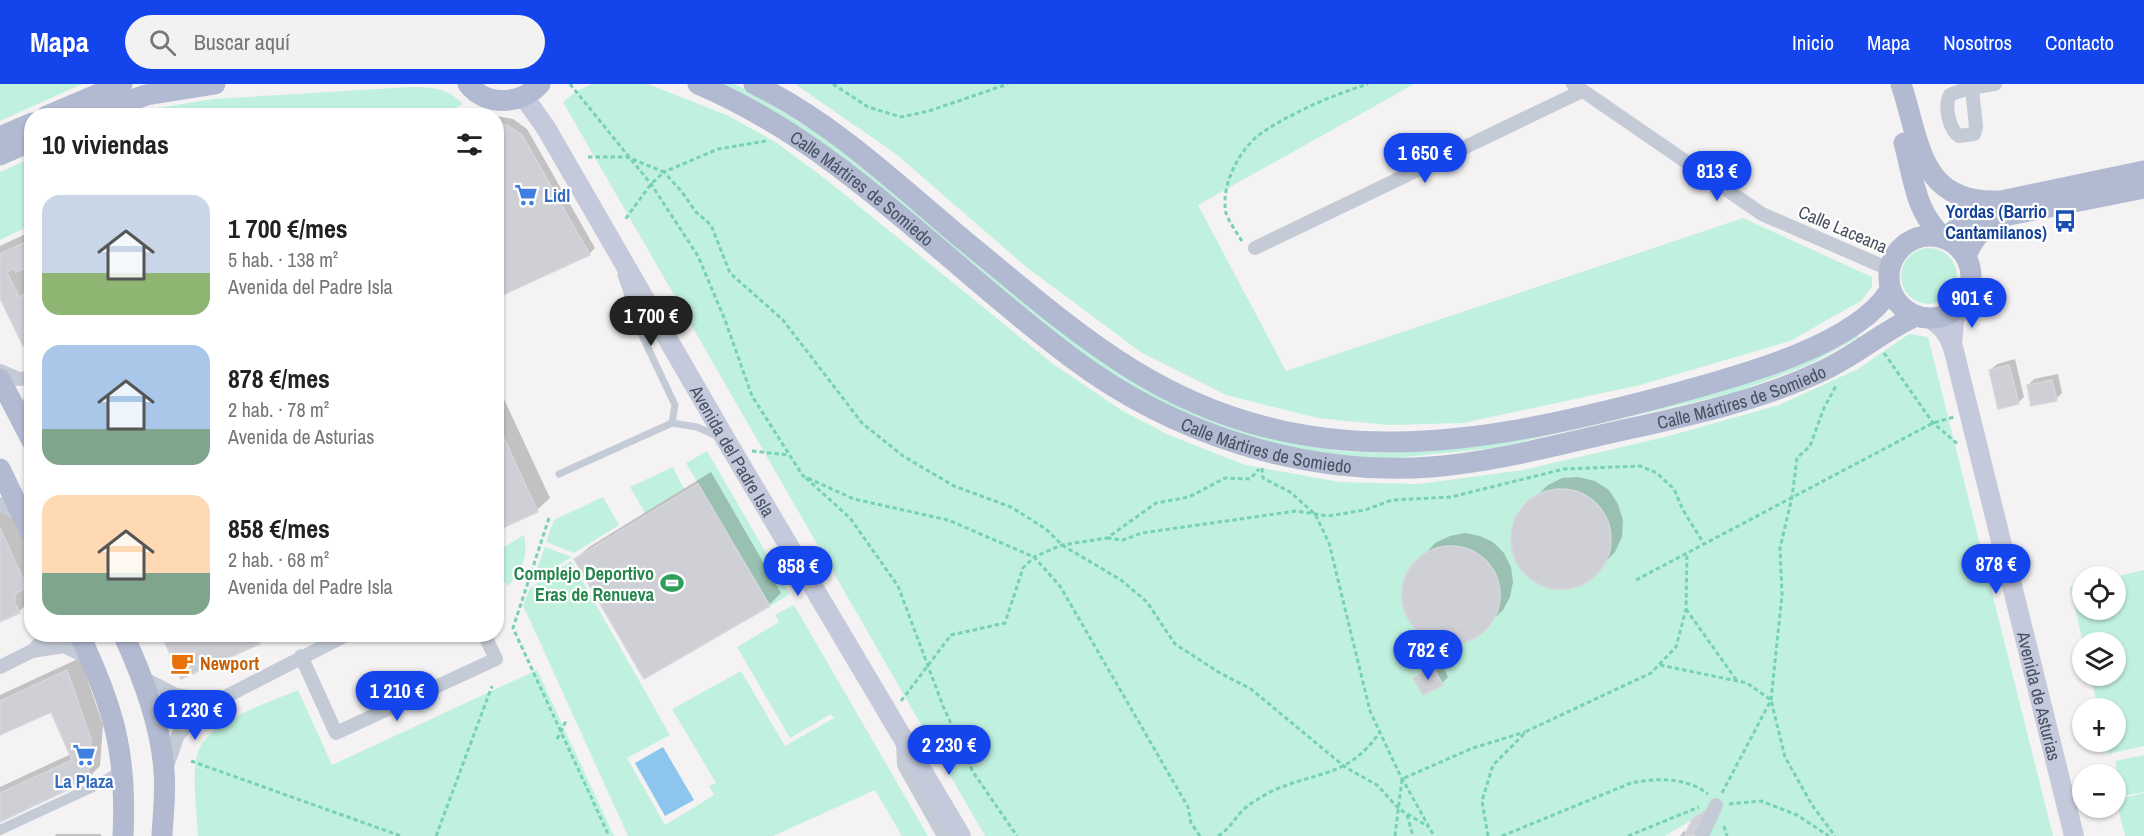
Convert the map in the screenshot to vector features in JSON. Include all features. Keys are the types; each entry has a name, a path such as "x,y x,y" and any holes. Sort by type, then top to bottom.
{"main road":[{"path":"66,108 122,84"},
{"path":"109,108 146,95 215,84"},
{"path":"468,84 483,97 496,100 532,91"},
{"name":"Calle Mártires de Somiedo","path":"698,84 742,103 803,142 864,186 1072,358 1127,395 1210,434 1263,452 1302,460 1368,467 1431,467 1553,446 1642,426 1733,403 1821,371 1922,317"},
{"name":"Calle Mártires de Somiedo","path":"754,84 836,135 1082,335 1134,371 1226,415 1304,437 1375,444 1438,442 1535,427 1638,403 1732,378 1810,349 1862,319 1883,303 1890,290"},
{"path":"1889,84 1920,208 1927,222 1944,238 1953,242 1966,256 1971,269 1971,283 1967,296 1959,308 1940,318 1922,317 1896,301 1890,290 1889,269 1893,258 1917,228 1920,208"},
{"path":"1901,84 1922,158 1936,179 1958,195 1983,202 2001,201"},
{"name":"Avenida del Padre Isla","path":"532,91 546,128 726,440 903,734 961,836"},
{"path":"0,137 24,126"},
{"path":"0,156 24,145"},
{"path":"1908,241 1919,237 1944,238 1982,208 2001,201 2144,171"},
{"path":"1966,256 1975,236 1986,225 2004,216 2144,188"},
{"name":"Avenida de Asturias","path":"1952,345 1954,321 1959,308"},
{"name":"Avenida de Asturias","path":"1922,317 1940,325 1952,345 2074,836"},
{"path":"0,379 24,426"},
{"path":"0,469 24,520"},
{"path":"83,642 119,736 123,770 123,836"},
{"path":"126,642 141,677 155,721 165,772 162,836"}],"street":[{"path":"1972,88 1995,84"},
{"path":"1255,249 1578,87"},
{"name":"Calle Laceana","path":"1578,87 1762,214 1889,269"},
{"path":"0,371 19,379 24,379"},
{"path":"0,504 24,524"},
{"path":"32,651 42,642"},
{"path":"165,772 178,735 195,717 215,702 331,642"},
{"path":"301,656 336,733 496,659 488,642"},
{"path":"0,666 32,651 64,646 90,659"},
{"path":"141,677 176,695 215,702"},
{"path":"903,734 904,765 944,836"},
{"path":"0,830 93,787 123,770"},
{"path":"1702,836 1716,805"}],"lane":[{"path":"608,235 639,329 675,405 672,423"},
{"path":"559,474 672,423 698,427 726,440"}],"path":[{"path":"570,84 651,184 698,256 725,320 752,396 788,455 803,476 850,518 898,586 943,706 973,772 1017,836"},
{"path":"833,84 868,107 901,117 929,111 1008,84"},
{"path":"1255,249 1246,248 1226,213 1226,189 1248,146 1262,132 1329,96 1368,84"},
{"path":"624,221 651,184 664,172 718,149 770,140"},
{"path":"588,157 627,157 664,172 696,212 711,225 730,273 783,320 862,423 903,456 954,486 1011,507 1046,529 1062,545 1121,580 1147,602 1175,644 1220,673 1251,689 1346,767 1377,785 1399,809 1429,827"},
{"path":"1882,350 1933,423 1963,448"},
{"path":"1835,836 1812,805 1785,757 1771,700 1782,595 1780,548 1792,497 1797,458 1810,446 1824,408 1837,383"},
{"path":"1636,580 1933,423 1954,417"},
{"path":"752,450 788,455"},
{"path":"1107,538 1156,504 1189,497 1225,478 1250,479 1269,465"},
{"path":"900,702 951,635 1005,623 1023,568 1034,557 1062,545 1107,538 1124,540 1142,533 1296,511 1328,516 1365,510 1392,500 1451,497 1564,469 1640,466 1658,473 1674,489 1683,510 1704,544"},
{"path":"1262,468 1263,478 1290,492 1315,514 1329,543 1370,711 1402,778 1434,836"},
{"path":"803,476 854,499 948,520 1034,557 1060,586 1188,807 1191,823 1200,836"},
{"path":"549,518 513,628 609,836"},
{"path":"1402,778 1473,748 1527,731 1651,673 1676,647 1686,609 1687,553"},
{"path":"1686,609 1738,681"},
{"path":"1659,665 1747,683 1771,700"},
{"path":"436,836 492,686"},
{"path":"1716,805 1771,700"},
{"path":"557,739 566,721"},
{"path":"1488,836 1482,801 1493,765 1527,731"},
{"path":"1218,836 1225,832 1245,808 1270,792 1346,767 1368,749 1380,732"},
{"path":"191,761 401,836"},
{"path":"1395,836 1402,778"},
{"path":"1502,836 1630,783 1650,779 1676,781 1706,791 1716,805"},
{"path":"1628,836 1702,805 1761,801 1797,815 1829,836"},
{"path":"1407,813 1413,836"}],"green space":[{"path":"0,84 82,84 29,108 24,108 24,110 0,121"},
{"path":"592,84 648,84 729,116 777,143 828,181 1053,364 1121,410 1169,435 1245,465 1340,482 1418,484 1523,470 1665,437 1779,405 1858,369 1909,334 1928,337 2053,836 1702,836 1715,806 1665,836 985,836 563,102 575,92"},
{"path":"721,84 734,84 745,89 817,133 886,186 1038,313 1272,438 1340,451 1384,453 1468,447 1857,333 1859,337 1808,365 1733,393 1494,448 1385,459 1298,451 1217,428 1142,393 1077,350 781,116"},
{"path":"795,84 1414,84 1198,205 1286,371 1743,218 1872,277 1872,287 1861,301 1790,341 1640,385 1463,423 1388,425 1317,418 1226,395 1142,353 1025,266 896,154"},
{"path":"426,87 445,92 463,104 456,108 158,108 213,99"},
{"path":"24,161 24,228 0,240 0,172"},
{"path":"1924,248 1934,248 1949,256 1955,265 1957,276 1955,287 1949,296 1934,304 1924,304 1913,299 1906,292 1901,281 1901,271 1906,260 1913,253"},
{"path":"707,451 790,594 770,606 686,463"},
{"path":"673,467 684,489 645,513 630,487"},
{"path":"603,497 619,525 574,553 546,542 554,520"},
{"path":"524,535 523,563 508,586 504,581 504,547"},
{"path":"545,547 572,557 533,580"},
{"path":"571,561 670,735 627,758 665,825 714,795 709,786 716,783 672,709 741,671 785,746 834,718 831,714 790,738 737,647 779,622 775,615 794,605 928,836 902,836 875,790 773,836 628,836 523,605 530,588"},
{"path":"2144,570 2144,746 2126,750 2126,698 2096,698 2093,686 2126,686 2126,632 2081,632 2078,620 2126,620 2126,574"},
{"path":"537,670 614,836 198,836 195,782 198,752 204,741 214,731 241,714 298,690 332,765"},
{"path":"2144,755 2144,792 2126,795 2126,764 2116,764 2115,761"},
{"path":"2144,793 2144,836 2125,836 2120,818 2126,818 2126,798"}],"water":[{"path":"663,747 694,800 665,816 635,763"}],"building":[{"name":"Lidl","path":"504,124 522,135 590,255 504,294"},
{"path":"24,243 24,268 16,272 14,268 7,272 19,297 24,295 23,346 0,298 0,254"},
{"path":"2009,365 2019,404 1998,409 1989,370"},
{"path":"2052,380 2057,401 2031,406 2027,385"},
{"path":"504,438 538,512 507,526 504,520"},
{"name":"Complejo Deportivo Eras de Renueva","path":"698,484 770,606 644,679 574,559"},
{"path":"1561,489 1580,493 1596,504 1607,520 1611,539 1607,558 1596,574 1580,585 1561,589 1542,585 1526,574 1515,558 1511,539 1515,520 1526,504 1542,493"},
{"path":"0,528 24,581 24,589 16,593 14,601 20,613 0,622"},
{"path":"1451,546 1470,550 1486,560 1496,576 1500,595 1496,614 1486,630 1470,640 1451,644 1432,640 1416,630 1406,614 1402,595 1406,576 1416,560 1432,550"},
{"path":"165,642 259,642 260,644 181,679"},
{"path":"1433,667 1443,685 1423,695 1413,678"},
{"path":"67,670 91,739 88,780 0,822 0,793 72,760 51,712 0,735 0,701"},
{"path":"1710,808 1697,836 1685,835 1692,819"}],"place":[{"name":"Lidl","path":"526,195"},
{"name":"Yordas (Barrio Cantamilanos)","path":"2065,221"},
{"name":"Complejo Deportivo Eras de Renueva","path":"672,583"},
{"name":"Newport","path":"182,663"},
{"name":"La Plaza","path":"84,755"}]}
